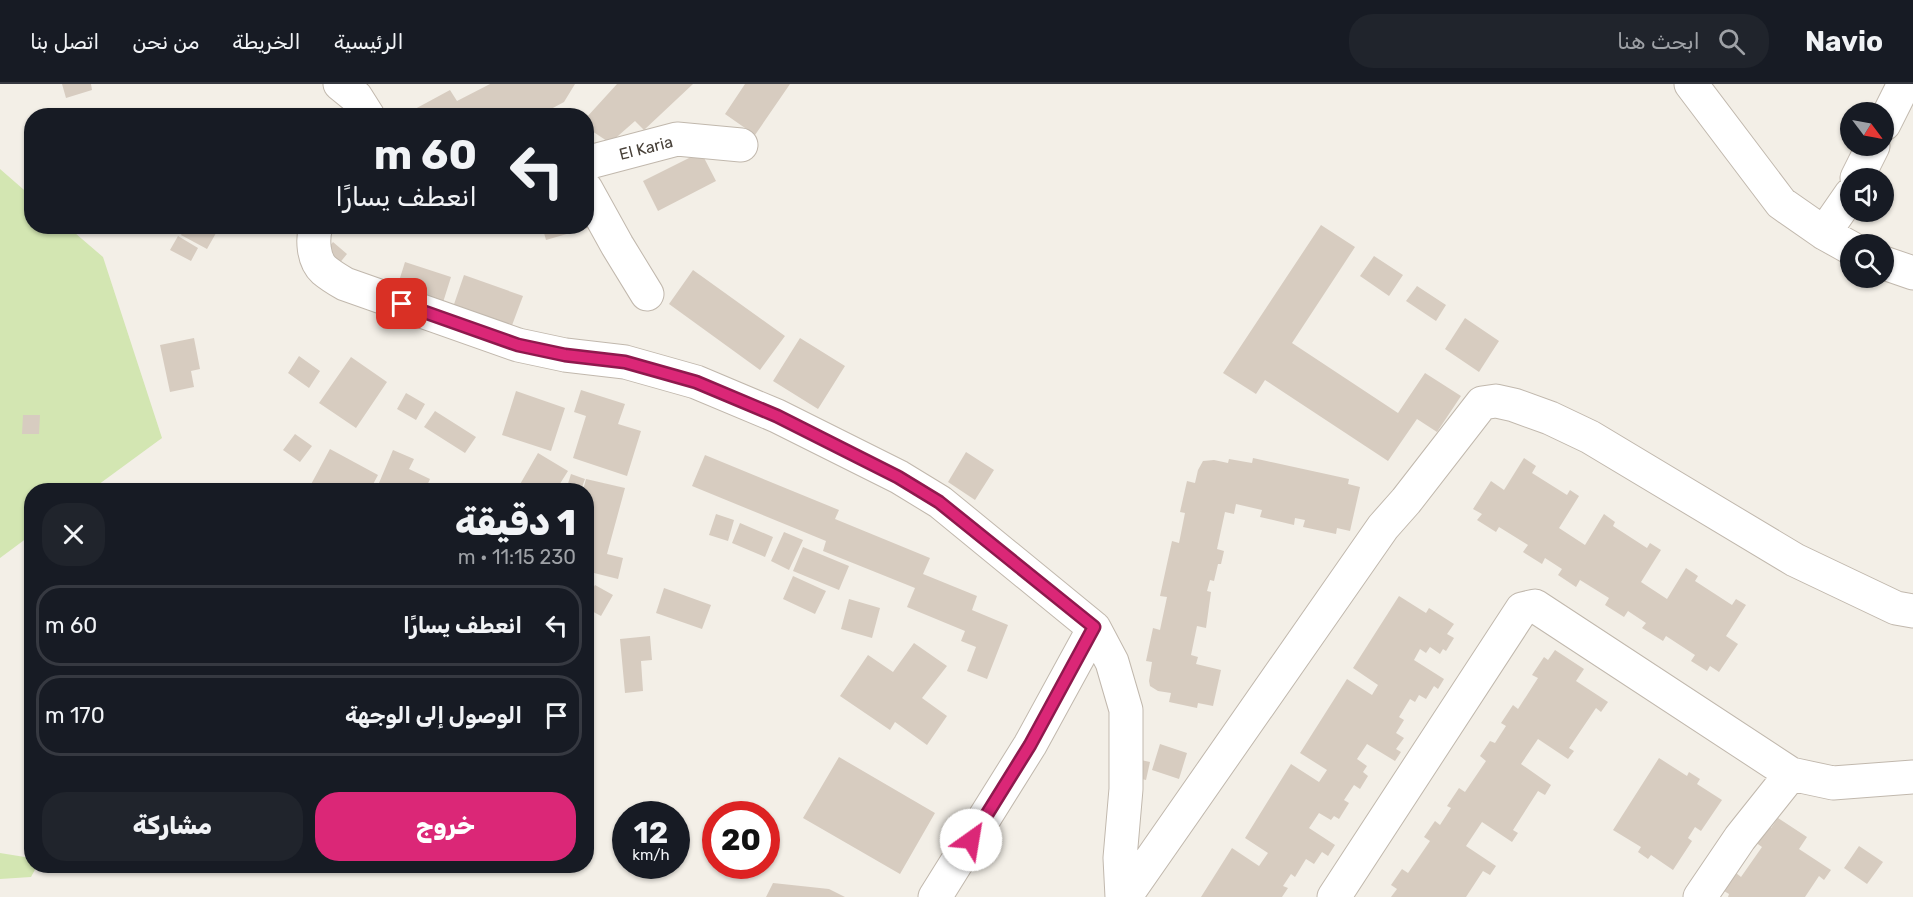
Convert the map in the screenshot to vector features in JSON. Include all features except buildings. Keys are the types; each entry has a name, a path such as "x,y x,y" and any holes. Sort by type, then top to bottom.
{"street":[{"path":"340,84 356,97 363,108"},
{"path":"1894,104 1904,84"},
{"path":"1708,92 1781,203 1837,241 1843,222"},
{"name":"El Karia","path":"594,161 676,139 741,145"},
{"path":"594,203 646,294"},
{"path":"314,234 315,252 322,268 345,284 518,345 565,355 625,362 696,382 777,416 898,477 939,502 1094,627 1112,662 1126,710 1126,789 1119,858 1123,897"},
{"path":"1894,266 1913,273"},
{"path":"1123,897 1383,527 1482,403 1496,401 1505,403 1560,423 1590,437 1795,560 1896,608 1913,611"},
{"path":"1334,897 1522,609 1535,606 1791,774 1833,783 1913,777"},
{"path":"935,897 1030,745 1094,627"},
{"path":"1700,897 1740,838 1791,774"},
{"path":"1119,858 1153,857"}],"green space":[{"path":"0,169 24,190 24,234 76,234 103,257 162,438 101,483 24,483 24,540 0,558"},
{"path":"0,853 24,857 24,873 33,873 31,877 0,879"}],"route":[{"path":"402,304 518,345 565,355 625,362 696,382 777,416 898,477 939,502 1094,627 1030,745 971,840"}]}
